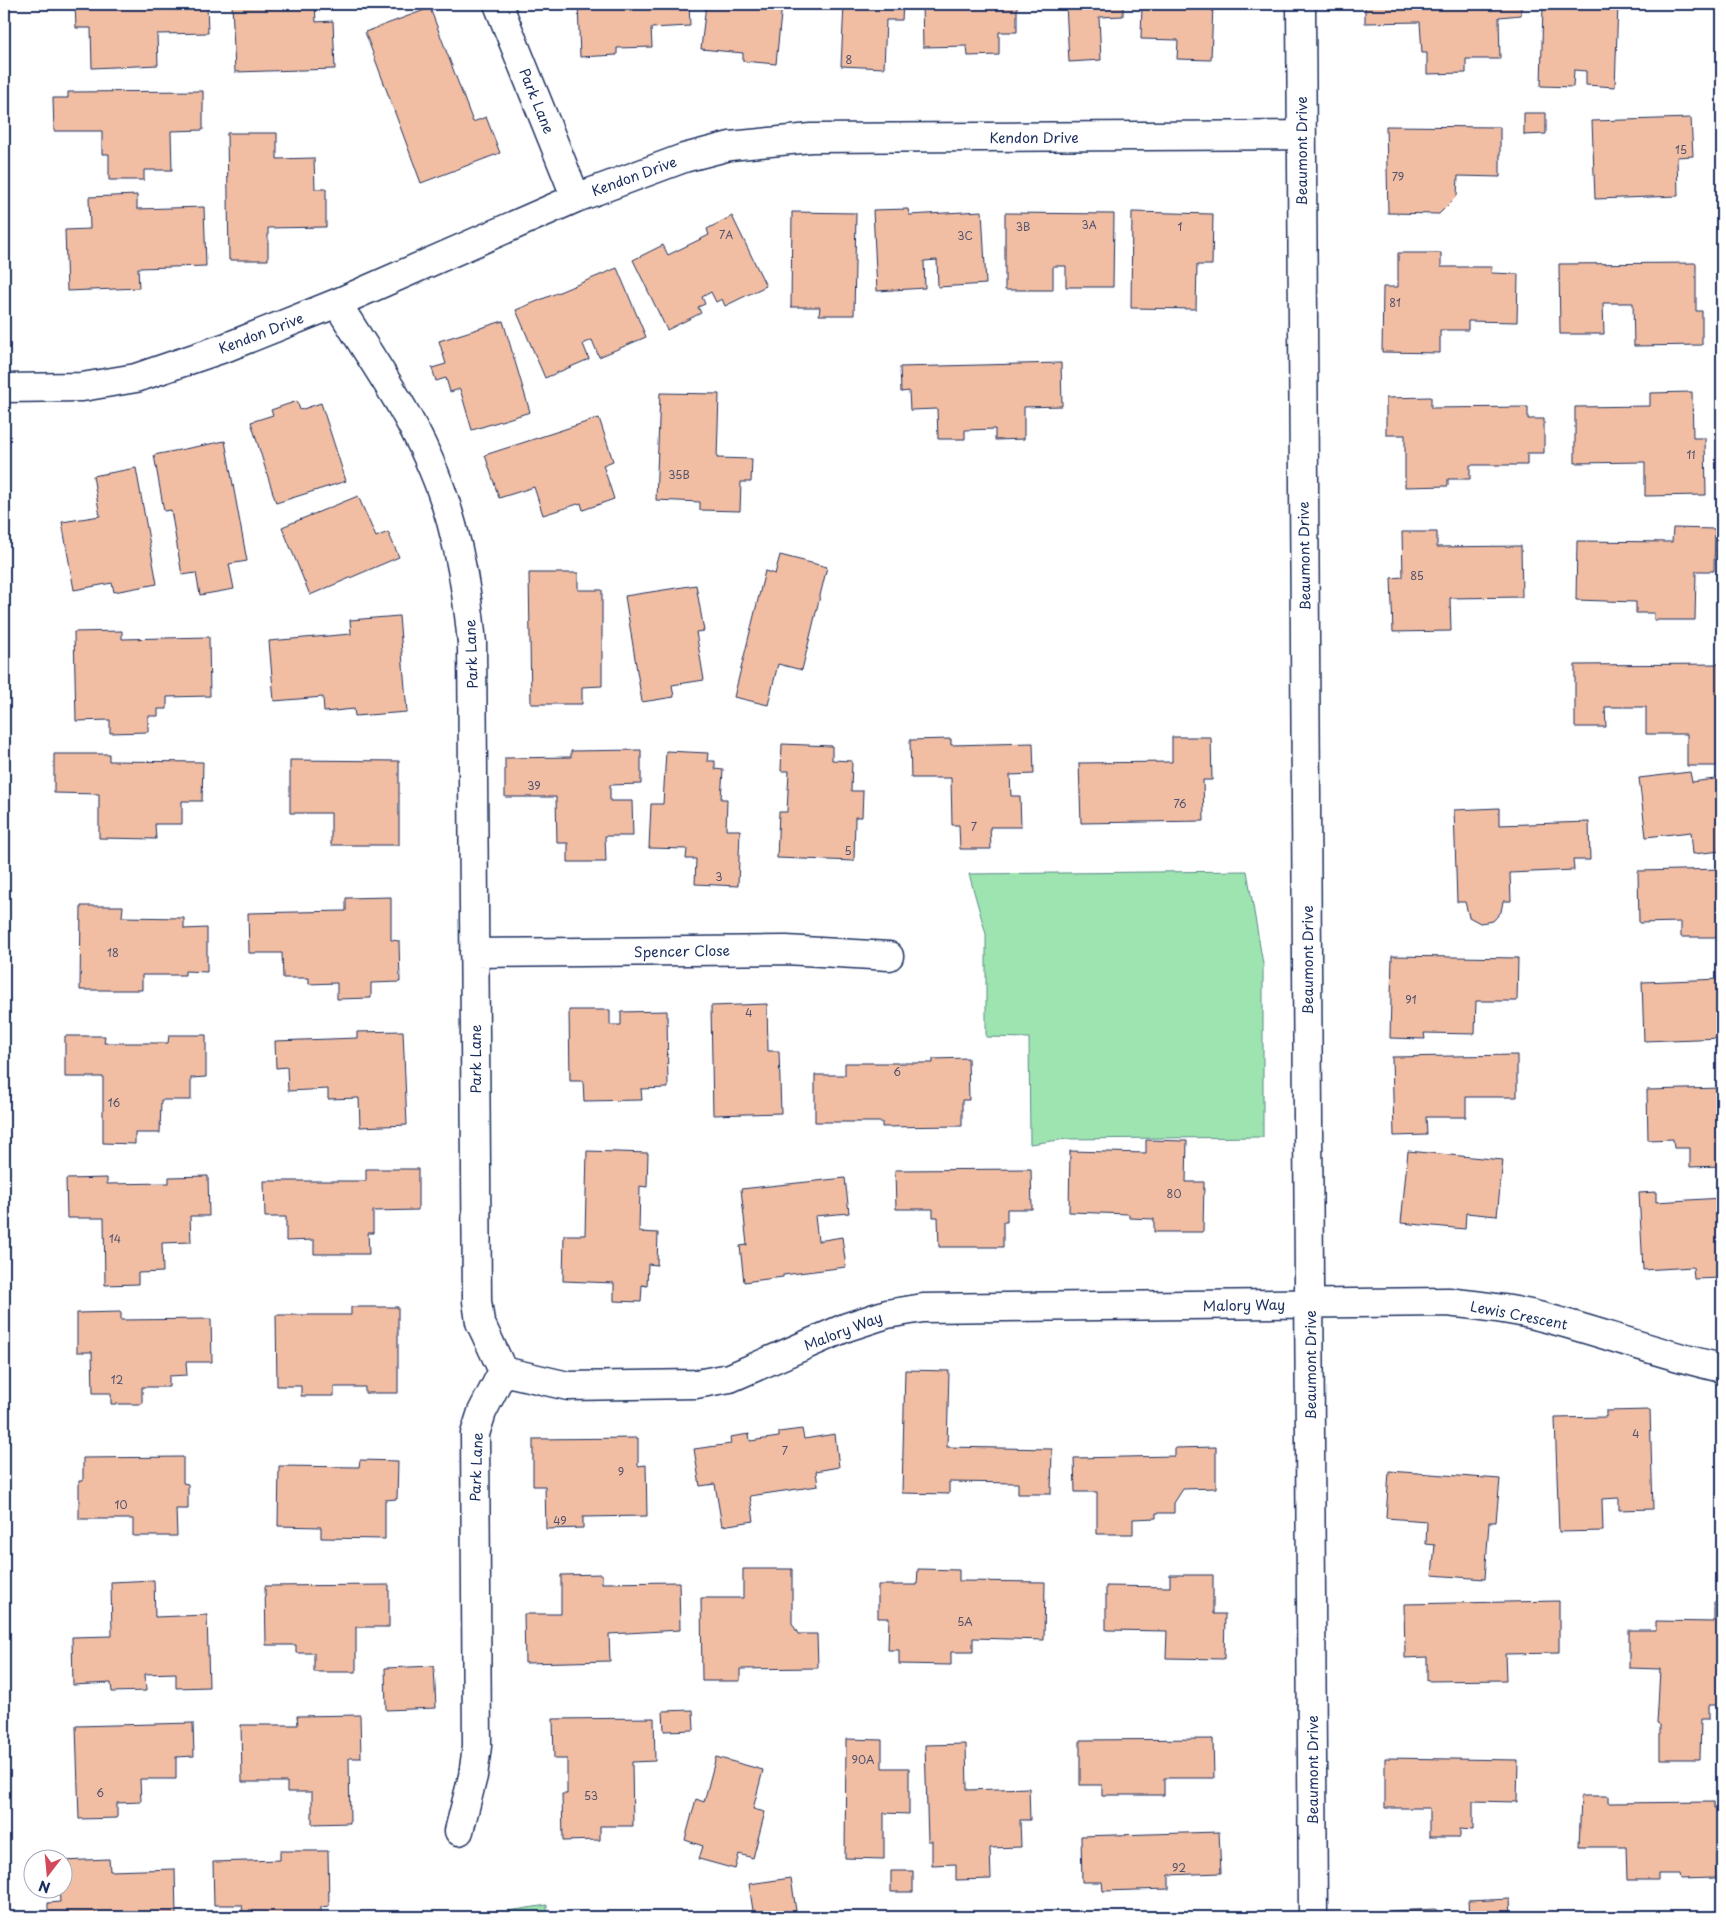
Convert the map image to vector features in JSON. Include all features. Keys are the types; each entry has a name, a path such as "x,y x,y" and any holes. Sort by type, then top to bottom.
{"street":[{"name":"Park Lane","path":"498,4 576,198"},
{"name":"Beaumont Drive","path":"1301,4 1300,135 1313,1917"},
{"name":"Kendon Drive","path":"4,388 82,387 136,378 227,348 337,303 576,198 684,158 730,146 773,140 821,138 1300,135"},
{"name":"Park Lane","path":"337,303 398,403 428,458 452,523 467,584 472,643 477,1301 480,1322 503,1371 482,1412 475,1434 477,1746 474,1776 459,1831"},
{"name":"Spencer Close","path":"474,953 786,950 889,956"},
{"name":"Lewis Crescent","path":"1310,1304 1448,1302 1497,1308 1552,1319 1674,1358 1722,1368"},
{"name":"Malory Way","path":"503,1371 568,1386 696,1384 730,1378 847,1327 887,1314 923,1308 1310,1304"}],"green space":[{"path":"1247,871 1263,964 1263,1137 1067,1139 1030,1144 1029,1038 986,1037 986,934 969,874"},
{"path":"547,1905 547,1917 489,1917 489,1914"}],"building":[{"path":"75,4 207,4 208,33 157,34 158,65 92,68 91,28 76,28"},
{"path":"232,4 315,4 316,22 333,21 335,69 235,72"},
{"path":"578,4 689,4 690,26 651,28 652,47 617,48 617,55 580,57"},
{"path":"706,4 782,4 776,64 743,61 743,53 701,49"},
{"path":"844,4 903,4 902,20 886,20 884,68 841,66"},
{"path":"922,4 1017,4 1017,32 999,32 999,55 968,56 967,46 923,47"},
{"path":"1066,4 1123,4 1123,16 1099,17 1101,60 1069,62"},
{"path":"1142,4 1213,4 1211,60 1177,59 1178,40 1141,39"},
{"path":"1365,4 1521,4 1521,15 1499,17 1500,59 1466,59 1466,73 1427,74 1427,53 1422,53 1420,22 1365,23"},
{"path":"1543,4 1618,4 1615,87 1586,85 1586,71 1574,70 1573,87 1541,86"},
{"path":"430,8 473,122 486,117 500,153 421,183 365,32"},
{"path":"203,91 203,130 171,131 172,170 144,170 144,180 109,180 109,154 102,154 102,131 54,131 53,98 68,98 68,92"},
{"path":"1524,113 1546,113 1546,134 1524,135"},
{"path":"1691,118 1693,156 1677,157 1678,196 1595,199 1592,121"},
{"path":"1386,126 1500,127 1500,177 1458,176 1457,196 1439,214 1388,213"},
{"path":"227,133 277,133 277,159 314,158 315,189 326,189 326,227 268,228 268,260 229,260"},
{"path":"137,195 137,209 204,207 206,266 138,268 139,288 67,291 65,230 90,229 89,197"},
{"path":"908,209 909,215 982,211 986,284 938,287 937,260 924,261 925,288 877,291 873,210"},
{"path":"792,212 856,213 854,315 819,315 820,307 791,307"},
{"path":"1132,212 1213,214 1212,265 1197,265 1196,309 1131,308"},
{"path":"1005,213 1114,214 1113,287 1066,287 1066,266 1053,266 1053,290 1005,290"},
{"path":"732,216 766,286 725,306 722,299 716,302 711,292 702,297 705,304 698,307 701,313 667,330 633,260 663,245 668,255 709,235 707,229"},
{"path":"1398,253 1441,253 1441,267 1492,267 1491,273 1518,274 1517,322 1468,321 1468,330 1440,330 1440,353 1382,352 1383,287 1398,287"},
{"path":"1696,263 1696,311 1702,311 1702,345 1634,346 1633,303 1603,303 1604,334 1560,334 1559,264"},
{"path":"617,268 646,337 599,357 592,340 583,344 589,359 545,378 516,310"},
{"path":"503,321 530,412 472,430 460,389 450,392 446,378 436,381 432,368 446,364 439,341"},
{"path":"1061,363 1062,406 1024,407 1024,439 995,440 995,429 965,430 965,439 938,439 937,409 910,410 909,391 901,392 900,367"},
{"path":"1692,392 1693,438 1705,438 1706,495 1645,496 1645,462 1575,463 1575,407 1650,406 1650,393"},
{"path":"660,393 719,394 717,458 752,459 751,482 741,482 740,511 700,510 700,502 656,500"},
{"path":"1431,397 1431,408 1528,407 1528,419 1544,419 1544,453 1527,453 1527,465 1470,465 1470,479 1448,479 1448,486 1405,487 1405,435 1386,435 1386,398"},
{"path":"297,401 300,410 321,403 346,481 276,503 251,422 273,415 271,410"},
{"path":"599,418 613,461 603,465 614,499 583,510 581,503 543,515 534,487 499,498 485,455"},
{"path":"225,441 247,561 229,564 234,589 200,595 196,573 182,575 171,510 164,511 154,455"},
{"path":"136,468 157,584 114,592 112,583 74,590 62,522 100,516 93,476"},
{"path":"358,496 376,537 388,532 399,557 310,595 282,527"},
{"path":"1673,528 1715,529 1714,571 1696,571 1695,620 1654,620 1654,613 1636,613 1636,602 1576,600 1577,541 1672,542"},
{"path":"1402,532 1437,532 1437,547 1521,546 1522,597 1450,598 1451,631 1393,632 1391,578 1403,577"},
{"path":"780,555 827,567 802,670 778,664 768,705 734,697 765,571 775,574"},
{"path":"529,573 578,573 578,590 602,590 602,686 582,687 582,704 531,704"},
{"path":"696,585 704,631 696,632 704,680 672,685 674,697 642,702 625,596"},
{"path":"399,616 407,712 355,716 354,709 324,712 323,697 274,701 269,641 351,634 350,620"},
{"path":"122,631 122,639 209,637 210,696 167,697 167,709 158,709 158,716 148,716 148,732 110,733 110,720 76,721 74,632"},
{"path":"1722,664 1720,766 1687,766 1687,734 1646,734 1646,707 1605,707 1606,727 1575,727 1575,665"},
{"path":"1172,737 1211,737 1212,780 1203,780 1204,821 1081,823 1079,763 1172,762"},
{"path":"951,739 951,745 1033,743 1034,774 1010,775 1011,796 1020,796 1021,827 990,827 991,849 960,849 959,825 952,825 951,778 911,778 910,740"},
{"path":"782,744 832,746 832,760 852,761 851,791 863,791 862,817 855,817 854,861 777,858 779,812 787,812 789,771 781,771"},
{"path":"641,750 641,784 610,785 610,801 632,801 633,836 605,836 606,862 568,862 568,843 557,843 556,797 505,797 505,758 571,757 571,751"},
{"path":"666,751 708,753 707,761 715,761 715,769 723,770 721,799 727,799 726,830 740,830 738,886 695,884 696,859 686,859 687,849 649,848 651,804 663,804"},
{"path":"54,754 109,754 109,761 203,762 202,801 182,801 182,824 155,824 156,839 99,838 99,794 54,793"},
{"path":"290,760 399,761 399,845 331,845 331,813 290,813"},
{"path":"1690,772 1692,782 1722,778 1722,851 1693,854 1691,832 1646,837 1639,778"},
{"path":"1499,808 1499,825 1589,822 1590,860 1573,860 1574,870 1510,873 1511,901 1503,901 1501,912 1493,921 1480,923 1469,917 1465,902 1457,902 1454,810"},
{"path":"1722,869 1722,937 1681,937 1681,922 1639,923 1638,871"},
{"path":"391,897 391,940 399,941 400,982 371,983 371,998 337,999 337,983 309,984 309,978 283,978 282,953 249,953 248,913 346,911 346,898"},
{"path":"81,906 123,906 122,917 184,918 184,929 207,928 207,972 185,971 185,975 142,975 142,990 80,990"},
{"path":"1392,956 1518,958 1517,1001 1476,1001 1475,1034 1424,1033 1425,1039 1390,1038"},
{"path":"1722,979 1722,1038 1644,1041 1642,982"},
{"path":"767,1004 768,1051 779,1051 781,1113 713,1115 711,1006"},
{"path":"569,1010 610,1010 610,1025 621,1025 621,1012 667,1011 668,1088 641,1089 642,1100 584,1101 583,1081 570,1081"},
{"path":"403,1031 407,1125 360,1127 359,1098 328,1099 328,1089 288,1091 287,1067 276,1068 275,1041 357,1038 357,1032"},
{"path":"169,1035 206,1035 206,1077 191,1078 191,1100 161,1100 160,1133 135,1133 135,1144 103,1143 103,1077 65,1077 65,1036 105,1036 104,1043 168,1043"},
{"path":"1517,1055 1517,1097 1466,1097 1466,1117 1426,1117 1427,1135 1394,1136 1392,1057"},
{"path":"968,1058 969,1100 962,1100 962,1126 882,1127 882,1122 815,1122 815,1075 845,1075 845,1063 933,1063 933,1059"},
{"path":"1722,1088 1722,1166 1690,1167 1690,1148 1674,1148 1673,1139 1648,1140 1647,1090"},
{"path":"1146,1140 1187,1141 1186,1182 1204,1182 1203,1232 1154,1232 1154,1219 1129,1218 1129,1214 1069,1212 1070,1151 1146,1153"},
{"path":"587,1151 648,1153 647,1187 640,1186 639,1232 658,1233 657,1265 648,1264 647,1286 642,1285 641,1302 614,1301 614,1283 563,1281 564,1235 585,1235"},
{"path":"1408,1151 1503,1160 1497,1216 1466,1213 1465,1229 1401,1223"},
{"path":"366,1169 418,1169 418,1210 373,1211 373,1233 368,1233 369,1254 314,1254 314,1240 286,1241 286,1217 265,1217 264,1181 366,1181"},
{"path":"1031,1169 1032,1209 1007,1209 1007,1222 1003,1222 1003,1247 939,1247 938,1217 933,1217 933,1209 896,1209 895,1170"},
{"path":"208,1176 209,1216 190,1216 191,1242 162,1243 163,1272 138,1273 138,1284 105,1285 104,1218 67,1218 66,1179 107,1178 107,1184 169,1183 169,1177"},
{"path":"845,1178 849,1213 815,1216 818,1241 842,1237 846,1267 744,1282 740,1246 747,1245 741,1189"},
{"path":"1656,1192 1656,1202 1722,1198 1722,1278 1694,1279 1693,1267 1643,1270 1639,1193"},
{"path":"351,1307 398,1307 398,1393 365,1393 365,1387 334,1387 334,1396 301,1396 301,1386 277,1386 276,1315 351,1315"},
{"path":"121,1312 121,1320 211,1319 212,1362 186,1362 187,1375 169,1376 169,1387 142,1387 142,1404 111,1404 111,1393 93,1393 92,1352 77,1352 77,1313"},
{"path":"905,1370 949,1371 947,1447 1052,1449 1051,1494 1018,1494 1018,1483 949,1482 949,1494 902,1493"},
{"path":"1650,1410 1653,1509 1619,1510 1619,1498 1602,1499 1603,1531 1559,1532 1555,1418 1606,1417 1606,1411"},
{"path":"802,1429 804,1439 835,1434 839,1467 816,1471 818,1486 750,1496 754,1521 722,1526 715,1484 700,1486 694,1449 731,1444 730,1437 749,1434 750,1441 779,1437 779,1432"},
{"path":"638,1438 638,1466 646,1465 647,1516 583,1517 583,1528 546,1529 545,1486 533,1486 533,1439"},
{"path":"1216,1447 1216,1488 1183,1489 1174,1503 1174,1513 1156,1513 1156,1518 1133,1519 1133,1534 1097,1534 1097,1492 1075,1492 1074,1458 1175,1456 1175,1448"},
{"path":"183,1457 183,1483 188,1484 188,1509 176,1509 177,1536 133,1536 133,1519 79,1519 79,1481 83,1481 83,1458"},
{"path":"360,1460 398,1461 397,1499 385,1500 385,1539 321,1538 321,1527 278,1526 279,1466 359,1467"},
{"path":"1389,1471 1500,1479 1496,1522 1489,1522 1485,1579 1432,1575 1435,1545 1426,1544 1427,1521 1386,1518"},
{"path":"743,1569 792,1569 792,1623 798,1634 817,1634 818,1668 740,1669 740,1681 702,1681 701,1598 743,1598"},
{"path":"918,1569 959,1570 959,1581 1045,1582 1044,1640 973,1638 973,1652 951,1652 951,1665 899,1664 899,1650 888,1650 889,1618 878,1618 878,1585 917,1585"},
{"path":"602,1574 602,1583 679,1582 680,1630 609,1634 610,1661 525,1663 524,1614 561,1614 561,1575"},
{"path":"1170,1575 1213,1575 1213,1614 1225,1614 1224,1659 1166,1658 1167,1631 1106,1630 1106,1586 1170,1587"},
{"path":"154,1580 155,1617 207,1615 209,1687 176,1688 176,1673 145,1674 146,1691 112,1692 111,1683 73,1685 72,1637 112,1636 111,1582"},
{"path":"389,1585 389,1627 356,1627 356,1672 314,1672 314,1653 296,1653 296,1645 266,1645 265,1586"},
{"path":"1559,1601 1559,1653 1505,1654 1506,1680 1427,1681 1427,1657 1405,1658 1404,1604"},
{"path":"1714,1602 1722,1603 1722,1705 1709,1705 1709,1719 1701,1719 1700,1759 1660,1759 1660,1725 1657,1724 1660,1669 1629,1668 1629,1630 1656,1630 1656,1621 1714,1622"},
{"path":"434,1666 436,1708 386,1710 385,1668"},
{"path":"693,1710 694,1730 664,1731 663,1711"},
{"path":"360,1715 361,1758 349,1758 350,1823 312,1824 312,1792 287,1792 287,1782 242,1782 241,1725 298,1725 297,1716"},
{"path":"654,1718 655,1761 632,1762 633,1826 600,1826 600,1840 563,1841 562,1794 567,1794 567,1759 554,1759 553,1719"},
{"path":"193,1723 194,1756 176,1757 176,1779 140,1779 141,1802 117,1803 117,1818 79,1819 76,1726"},
{"path":"846,1739 882,1740 882,1768 909,1768 909,1814 884,1813 884,1859 845,1858"},
{"path":"1213,1739 1214,1778 1164,1778 1164,1795 1102,1795 1102,1785 1080,1785 1080,1740"},
{"path":"966,1744 967,1790 1029,1788 1030,1820 1020,1820 1021,1847 990,1848 991,1879 956,1880 956,1864 932,1865 932,1841 928,1841 925,1745"},
{"path":"716,1757 763,1770 753,1809 765,1812 753,1858 739,1854 735,1869 699,1859 703,1846 685,1840 696,1799 704,1802"},
{"path":"1385,1758 1518,1760 1517,1802 1473,1801 1473,1830 1460,1829 1460,1837 1429,1837 1429,1808 1385,1808"},
{"path":"1581,1796 1609,1796 1609,1803 1714,1802 1714,1809 1722,1809 1722,1853 1716,1853 1716,1878 1680,1879 1679,1874 1658,1874 1658,1880 1627,1880 1626,1847 1579,1847"},
{"path":"1219,1832 1221,1873 1169,1875 1169,1889 1103,1891 1102,1882 1082,1882 1081,1836"},
{"path":"280,1851 328,1851 329,1906 321,1907 321,1917 243,1917 242,1905 214,1905 213,1862 280,1860"},
{"path":"109,1859 110,1871 175,1869 176,1917 48,1917 48,1903 60,1902 60,1898 72,1898 72,1861"},
{"path":"891,1871 913,1871 913,1892 891,1892"},
{"path":"791,1878 797,1917 754,1917 749,1884"},
{"path":"1510,1899 1511,1917 1469,1917 1468,1901"},
{"path":"1436,1909 1437,1917 1390,1917 1390,1911"}]}
